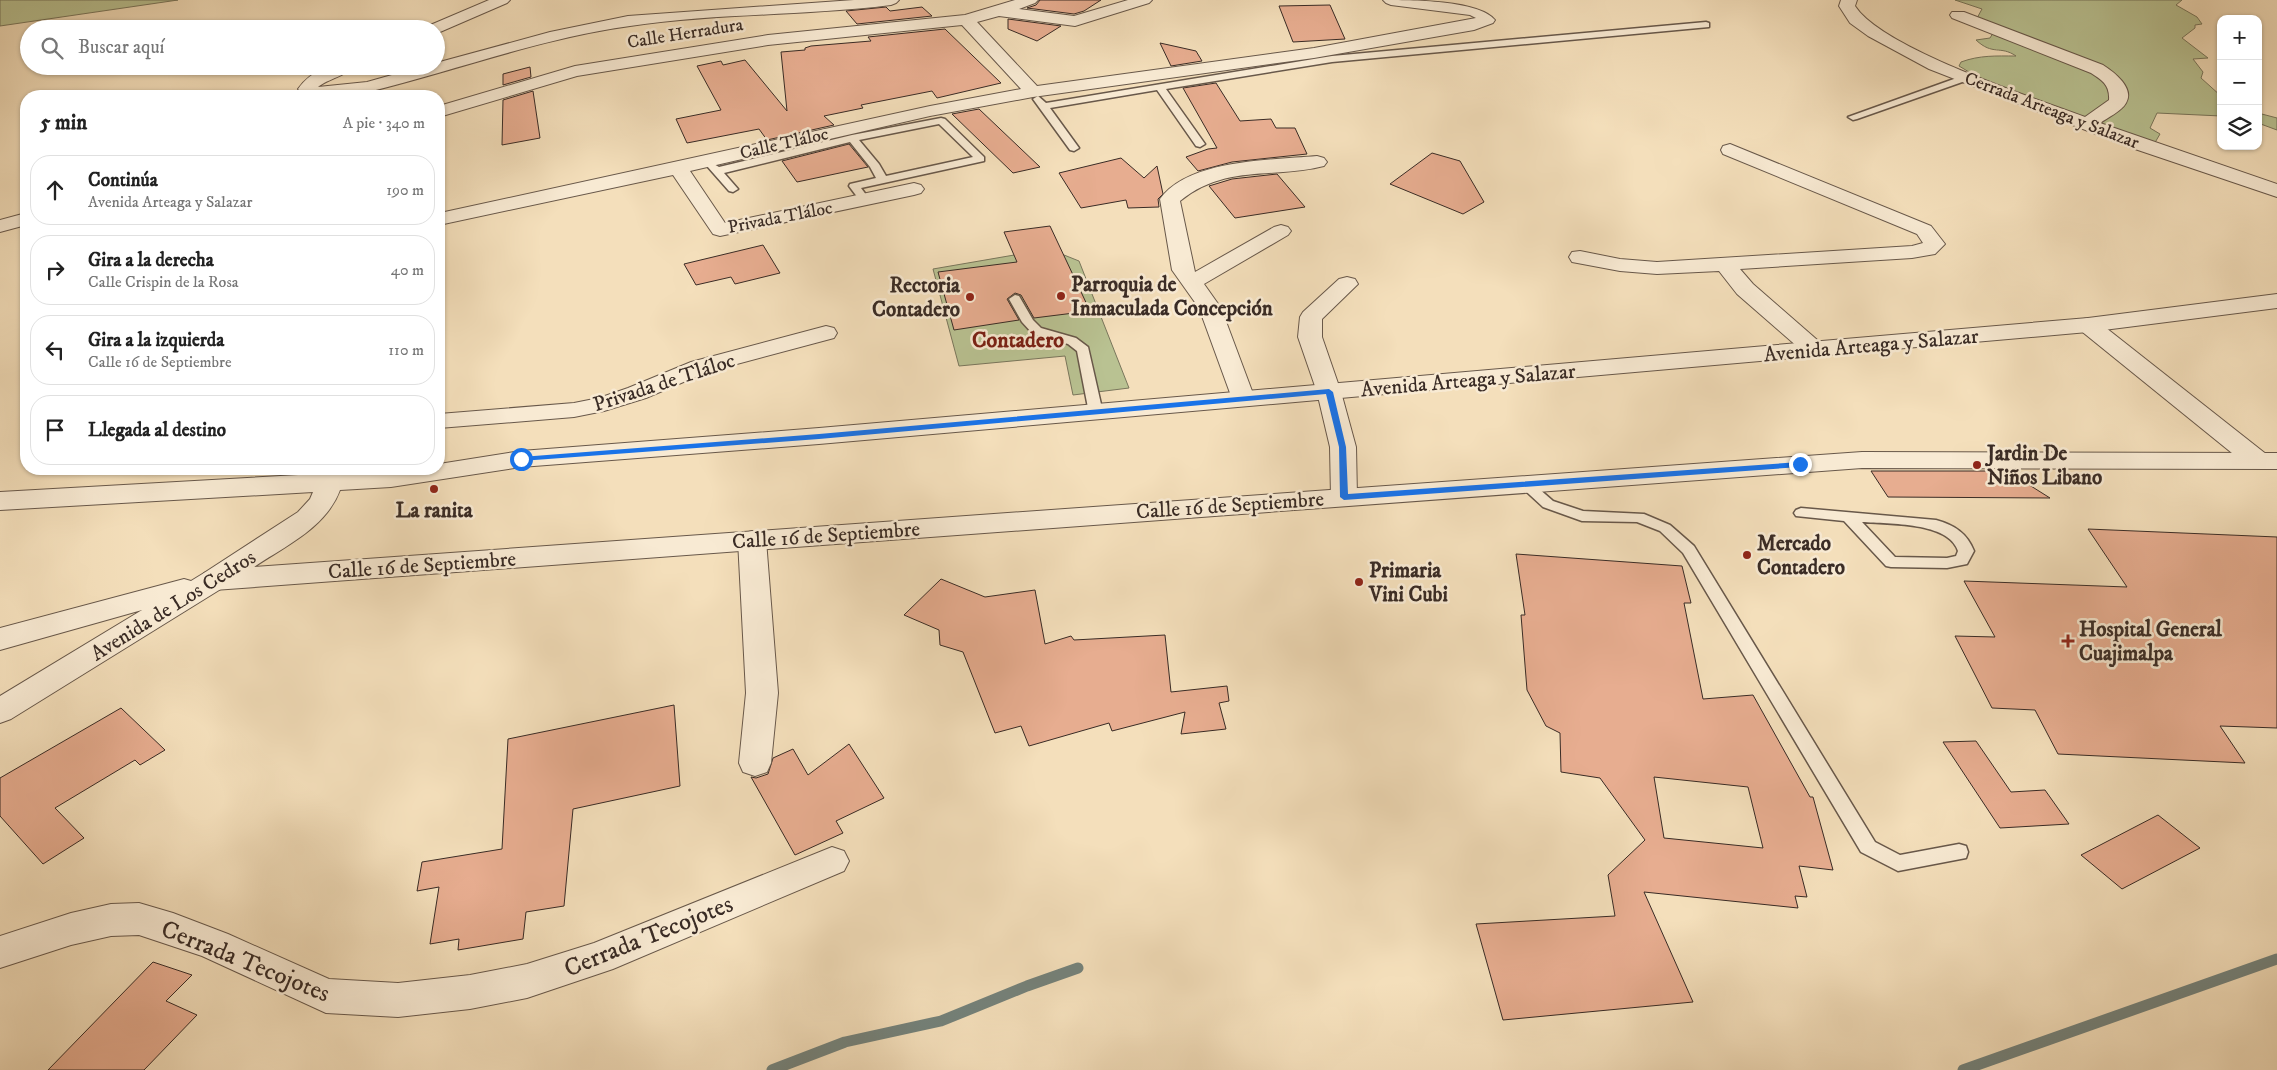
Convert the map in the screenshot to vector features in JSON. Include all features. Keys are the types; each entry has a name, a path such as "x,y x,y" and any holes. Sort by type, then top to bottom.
{"street":[{"path":"445,24 502,0"},
{"path":"445,66 550,37 628,22 662,17 827,7 891,0"},
{"name":"Calle Herradura","path":"445,110 575,71 768,40 966,20 999,12 1030,0"},
{"path":"999,12 1075,21 1144,0"},
{"name":"Calle Tláloc","path":"445,218 678,168 712,166 935,116 1324,52 1474,25 1487,20 1481,14 1473,11 1391,0"},
{"name":"Cerrada Arteaga y Salazar","path":"1849,0 1847,6 1856,20 1874,33 1920,58 1965,78 2086,124 2277,191"},
{"path":"1958,15 2097,69 2114,80 2120,92 2118,102 2086,124"},
{"path":"966,20 1038,99"},
{"path":"309,90 307,89 326,75"},
{"path":"347,90 368,87 412,75"},
{"path":"1580,257 1620,266 1657,268 1912,252 1928,250 1935,244 1924,230 1730,150"},
{"path":"1243,399 1210,308 1183,270 1170,199 1179,190 1214,173 1317,162"},
{"name":"Privada Tláloc","path":"678,168 720,230 914,189"},
{"path":"0,226 20,221"},
{"path":"1191,283 1281,231"},
{"path":"1724,263 1745,288 1815,350"},
{"path":"1344,497 1342,447 1329,392 1310,337 1311,317 1347,284"},
{"name":"Avenida Arteaga y Salazar","path":"445,471 521,459 1096,412 2088,325 2277,301"},
{"path":"2088,325 2267,461"},
{"name":"Privada de Tláloc","path":"445,421 574,410 604,404 637,393 699,367 826,333"},
{"name":"Calle 16 de Septiembre","path":"214,580 1862,460 2267,461"},
{"name":"Avenida Arteaga y Salazar","path":"0,501 332,476 391,479 417,475"},
{"name":"Avenida de Los Cedros","path":"0,711 214,580 308,518 322,502 332,476"},
{"path":"752,540 762,694 755,764"},
{"path":"0,639 214,580"},
{"name":"Cerrada Tecojotes","path":"0,952 111,920 139,919 173,929 215,946 326,996 398,1000 470,992 527,981 600,957 832,861"}],"lane":[{"path":"1038,99 1160,87 1350,57 1706,25"},
{"path":"1853,118 1965,78"},
{"path":"1160,87 1200,144"},
{"path":"1038,99 1074,148"},
{"path":"712,166 852,138 935,116 980,159 854,186 865,200"},
{"path":"852,138 875,166 882,179"},
{"path":"712,166 733,189"},
{"path":"1015,299 1028,322 1038,331 1072,341 1083,350 1096,412"},
{"path":"1525,484 1548,504 1582,516 1639,517 1666,528 1689,550 1868,848 1898,863 1959,852"},
{"path":"1801,513 1848,516 1939,525 1954,533 1964,543 1966,551 1962,560 1946,563 1891,562 1848,516"}],"green space":[{"path":"0,0 178,0 41,20 20,20 20,23 0,26"},
{"path":"1955,0 2182,0 2176,5 2197,17 2202,24 2195,25 2195,28 2182,38 2208,58 2193,59 2203,72 2201,78 2217,92 2217,116 2157,113 2150,128 2160,134 2153,146 1984,81 1959,66 1961,62 1981,57 2016,56 2005,51 1987,48 1976,40 1990,38 1993,33 1976,20 1982,9"},
{"path":"2262,114 2277,118 2277,130 2262,124"},
{"path":"1049,249 1079,261 1129,388 1073,395 1065,356 959,366 933,269"}],"building":[{"path":"1040,0 1101,0 1084,11 1074,14 1027,8 1036,5"},
{"path":"1330,5 1345,39 1293,42 1279,6"},
{"path":"886,7 890,11 922,7 932,16 857,24 846,11"},
{"path":"1008,19 1061,26 1037,41 1008,29"},
{"path":"945,29 1001,83 937,98 932,91 861,105 863,108 824,116 834,125 767,140 759,129 687,143 676,119 721,110 697,66 721,61 723,65 745,60 787,111 781,52 805,50 805,48 811,46 871,41 868,37"},
{"path":"1160,43 1196,51 1202,61 1171,66"},
{"path":"530,67 531,77 503,85 503,74"},
{"path":"1216,83 1240,121 1271,119 1276,128 1295,128 1307,154 1232,162 1198,171 1186,157 1208,149 1217,148 1183,88"},
{"path":"533,91 540,138 502,145 503,100"},
{"path":"979,109 1040,167 1013,173 952,114"},
{"path":"849,144 868,167 797,182 782,161"},
{"path":"1432,153 1460,161 1484,202 1463,214 1390,184"},
{"path":"1121,158 1144,178 1157,166 1163,194 1158,199 1159,207 1128,208 1126,200 1081,208 1059,173"},
{"path":"1277,174 1305,207 1235,218 1209,186 1232,179"},
{"path":"1050,226 1090,311 1034,318 1021,295 1015,293 1007,299 1019,320 954,330 938,272 1017,262 1004,232"},
{"path":"763,245 780,273 735,284 731,277 696,285 684,264"},
{"path":"1871,471 2007,471 2050,498 1888,497"},
{"path":"2088,529 2277,537 2277,728 2220,726 2245,763 2058,754 2035,710 1992,708 1955,636 1995,637 1964,581 2127,587"},
{"path":"1516,554 1682,566 1691,603 1684,603 1703,699 1753,695 1810,797 1813,797 1833,870 1799,866 1807,897 1795,896 1798,908 1644,892 1693,1002 1503,1020 1476,924 1615,916 1608,875 1645,840 1600,778 1561,772 1560,733 1546,726 1527,690 1521,615 1525,615","holes":["1654,777 1748,787 1763,848 1664,838"]},
{"path":"941,579 985,597 1035,590 1045,644 1071,636 1074,640 1165,635 1171,692 1227,686 1229,701 1219,703 1226,729 1181,734 1185,712 1112,731 1109,723 1029,746 1021,726 995,733 963,652 940,645 939,630 904,615"},
{"path":"674,705 680,786 573,809 564,906 526,912 523,939 458,950 459,939 430,944 439,887 417,891 422,862 502,849 508,739"},
{"path":"121,708 165,750 140,765 135,760 55,808 84,838 43,864 0,816 0,778"},
{"path":"1976,741 2011,792 2045,790 2069,824 2000,828 1943,742"},
{"path":"849,744 884,798 836,821 843,833 795,855 751,777 756,778 768,774 773,758 793,749 808,775"},
{"path":"2158,815 2200,848 2122,889 2081,855"},
{"path":"153,962 192,975 166,1001 197,1015 144,1070 48,1070"}],"waterway":[{"path":"1963,1070 2277,959"},
{"path":"772,1070 845,1042 941,1021 1027,986 1078,968"}],"place":[{"name":"Parroquia de Inmaculada Concepción","path":"1061,296"},
{"name":"Rectoria Contadero","path":"970,297"},
{"name":"Jardin De Niños Libano","path":"1977,465"},
{"name":"La ranita","path":"434,489"},
{"name":"Mercado Contadero","path":"1747,555"},
{"name":"Primaria Vini Cubi","path":"1359,582"},
{"name":"Hospital General Cuajimalpa","path":"2068,641"}],"district":[{"name":"Contadero","path":"1018,339"}],"route":[{"path":"521,459 819,436 1329,392 1342,447 1344,497 1800,464"}]}
